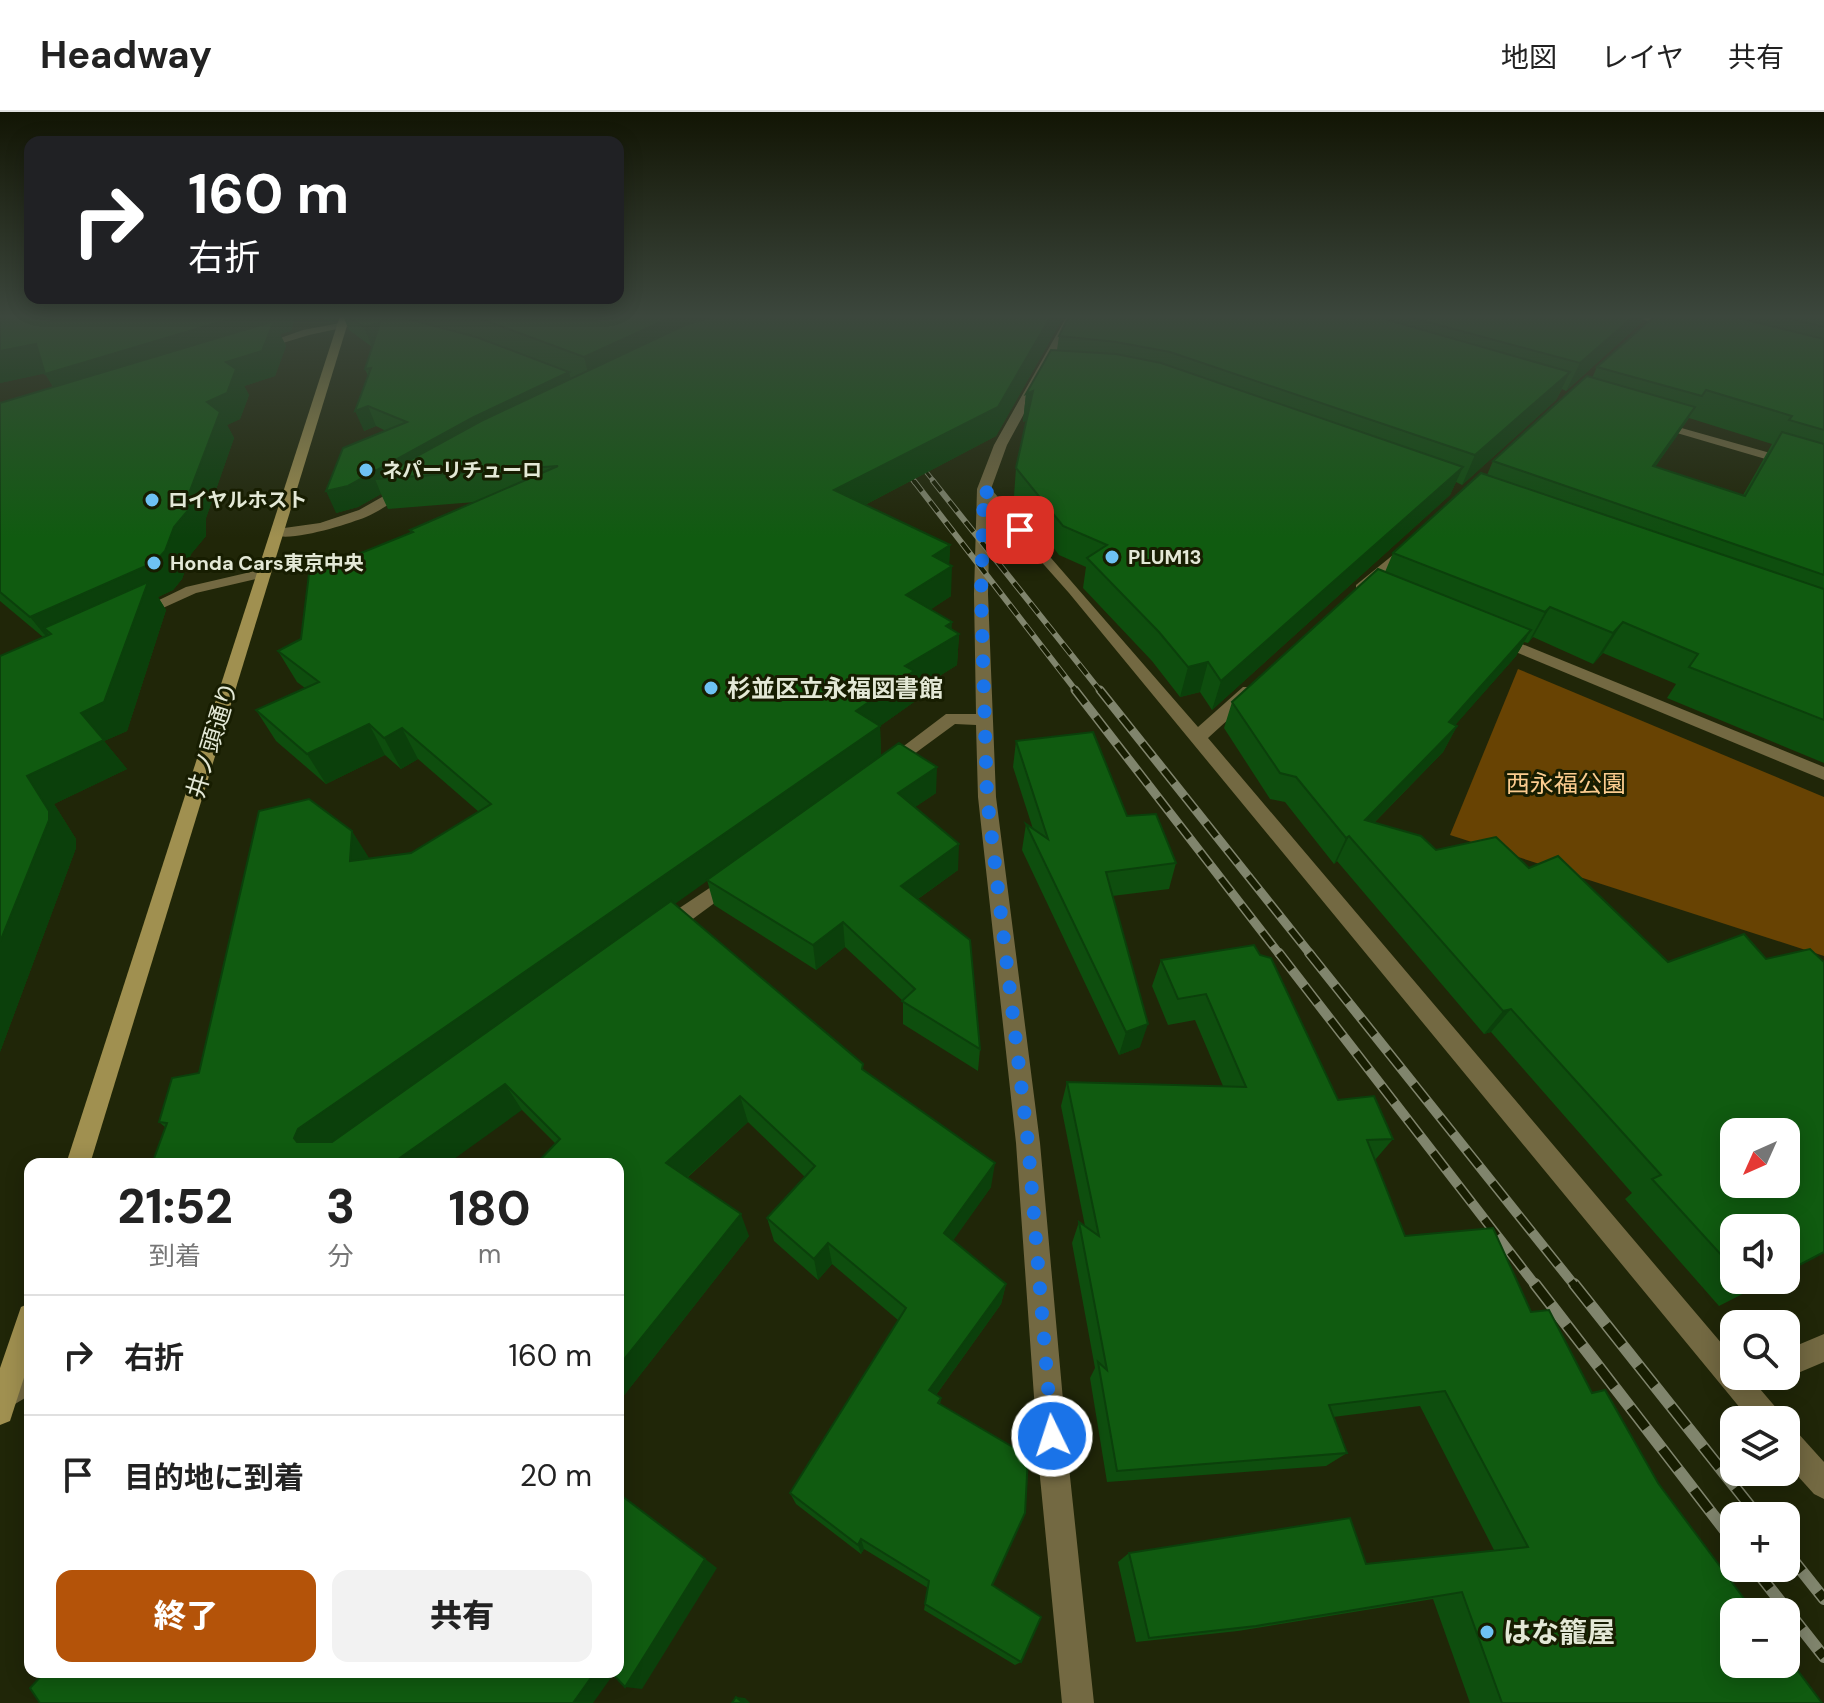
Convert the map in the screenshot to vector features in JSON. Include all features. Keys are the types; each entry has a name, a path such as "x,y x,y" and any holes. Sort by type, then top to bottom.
{"main road":[{"name":"井ノ頭通り","path":"80,1158 322,390"},
{"path":"2,1404 24,1335"}],"street":[{"path":"1037,390 991,460 984,489 981,594 987,797 1028,1143 1054,1467 1078,1703"},
{"path":"1645,419 1824,472"},
{"path":"277,533 322,527 364,513 416,482"},
{"path":"984,489 1074,590 1720,1348"},
{"path":"1389,595 1359,590 1421,535"},
{"path":"118,623 191,590 264,573"},
{"path":"1476,630 1824,774"},
{"path":"1197,738 1260,681"},
{"path":"875,775 952,718 986,720"},
{"path":"644,943 747,869"},
{"path":"1800,1358 1824,1348"},
{"path":"2,1404 24,1384"},
{"path":"1800,1457 1824,1484"}],"green space":[{"name":"西永福公園","path":"1518,669 1824,797 1824,956 1450,835"}],"building":[{"path":"43,390 228,390 207,402 220,412 190,491 190,508 174,527 165,551 155,562 30,617 0,592 0,403"},
{"path":"363,390 531,390 472,418 348,486 326,491 343,448 407,422 368,406 355,411"},
{"path":"546,390 1008,390 998,407 834,490 950,545 933,556 952,566 906,595 952,622 946,626 959,634 905,666 914,671 856,711 880,726 298,1129 294,1138 297,1142 332,1142 671,901 863,1064 862,1069 995,1163 944,1233 1006,1284 929,1390 941,1398 938,1403 1028,1456 1025,1513 992,1585 1041,1617 1021,1662 925,1604 929,1581 861,1539 858,1545 790,1493 906,1308 828,1243 814,1259 767,1218 815,1166 740,1096 666,1163 741,1214 624,1360 624,1158 542,1158 560,1139 505,1084 400,1158 154,1158 167,1123 159,1122 172,1078 199,1073 259,811 309,799 352,831 350,861 411,853 491,804 402,728 384,738 369,724 307,754 256,710 319,682 278,651 301,639 309,574 413,532 410,530 558,466 375,479 481,421"},
{"path":"1028,390 1240,390 1463,467 1221,681 1208,662 1188,667 1159,632 1087,558 1107,545 1063,526 1016,468 1033,391 1026,394"},
{"path":"1283,390 1549,390 1475,455"},
{"path":"1571,390 1637,390 1695,407 1653,466 1745,496 1782,432 1824,444 1824,575 1493,461"},
{"path":"1681,390 1706,390 1702,396"},
{"path":"1707,390 1824,390 1824,430 1789,420 1792,416"},
{"path":"1481,473 1824,589 1824,720 1689,667 1698,654 1623,622 1613,633 1550,607 1545,612 1393,553"},
{"path":"1378,569 1531,630 1449,722 1457,726 1365,820 1421,836 1436,850 1496,837 1529,868 1558,856 1668,962 1744,934 1766,959 1810,949 1824,962 1824,1252 1800,1265 1800,1214 1720,1214 1720,1254 1652,1179 1661,1175 1511,1009 1503,1011 1349,836 1346,838 1296,777 1280,773 1232,702"},
{"path":"148,582 104,702 81,713 104,740 27,776 49,811 49,820 0,942 0,656 51,634 44,628"},
{"path":"1093,732 1127,816 1156,814 1176,863 1106,872 1148,1024 1126,1032 1026,824 1048,839 1016,741"},
{"path":"899,743 937,767 898,793 959,844 901,886 970,940 980,1049 902,1001 915,989 843,922 813,945 707,880"},
{"path":"1254,945 1260,955 1271,958 1338,1100 1374,1096 1393,1139 1367,1140 1405,1236 1493,1228 1531,1312 1549,1310 1592,1393 1605,1390 1658,1483 1720,1566 1720,1582 1732,1582 1744,1598 1720,1598 1720,1678 1800,1678 1800,1674 1822,1703 1502,1703 1462,1592 1256,1626 1149,1638 1129,1553 1350,1518 1366,1564 1528,1547 1445,1391 1329,1405 1347,1453 1117,1471 1098,1362 1107,1370 1079,1222 1099,1236 1067,1082 1246,1087 1206,994 1178,999 1161,960"},
{"path":"624,1498 705,1559 625,1687 617,1678 624,1678"},
{"path":"39,1678 591,1678 573,1703 40,1703 30,1688"}],"railway":[{"path":"912,454 935,483"},
{"path":"900,463 915,483"},
{"path":"914,481 1077,692"},
{"path":"933,481 1101,692"},
{"path":"1075,690 1280,955"},
{"path":"1100,690 1311,955"},
{"path":"1279,953 1536,1286"},
{"path":"1309,953 1575,1286"},
{"path":"1535,1284 1720,1524"},
{"path":"1574,1284 1747,1502"},
{"path":"1800,1569 1824,1599"},
{"path":"1765,1582 1824,1657"}],"place":[{"name":"ネパーリチューロ","path":"366,470"},
{"name":"ロイヤルホスト","path":"152,500"},
{"name":"PLUM13","path":"1112,557"},
{"name":"Honda Cars東京中央","path":"154,563"},
{"name":"杉並区立永福図書館","path":"711,688"},
{"name":"はな籠屋","path":"1487,1632"}],"route":[{"path":"1020,530 984,489 981,594 987,797 1028,1143 1052,1436"}]}
